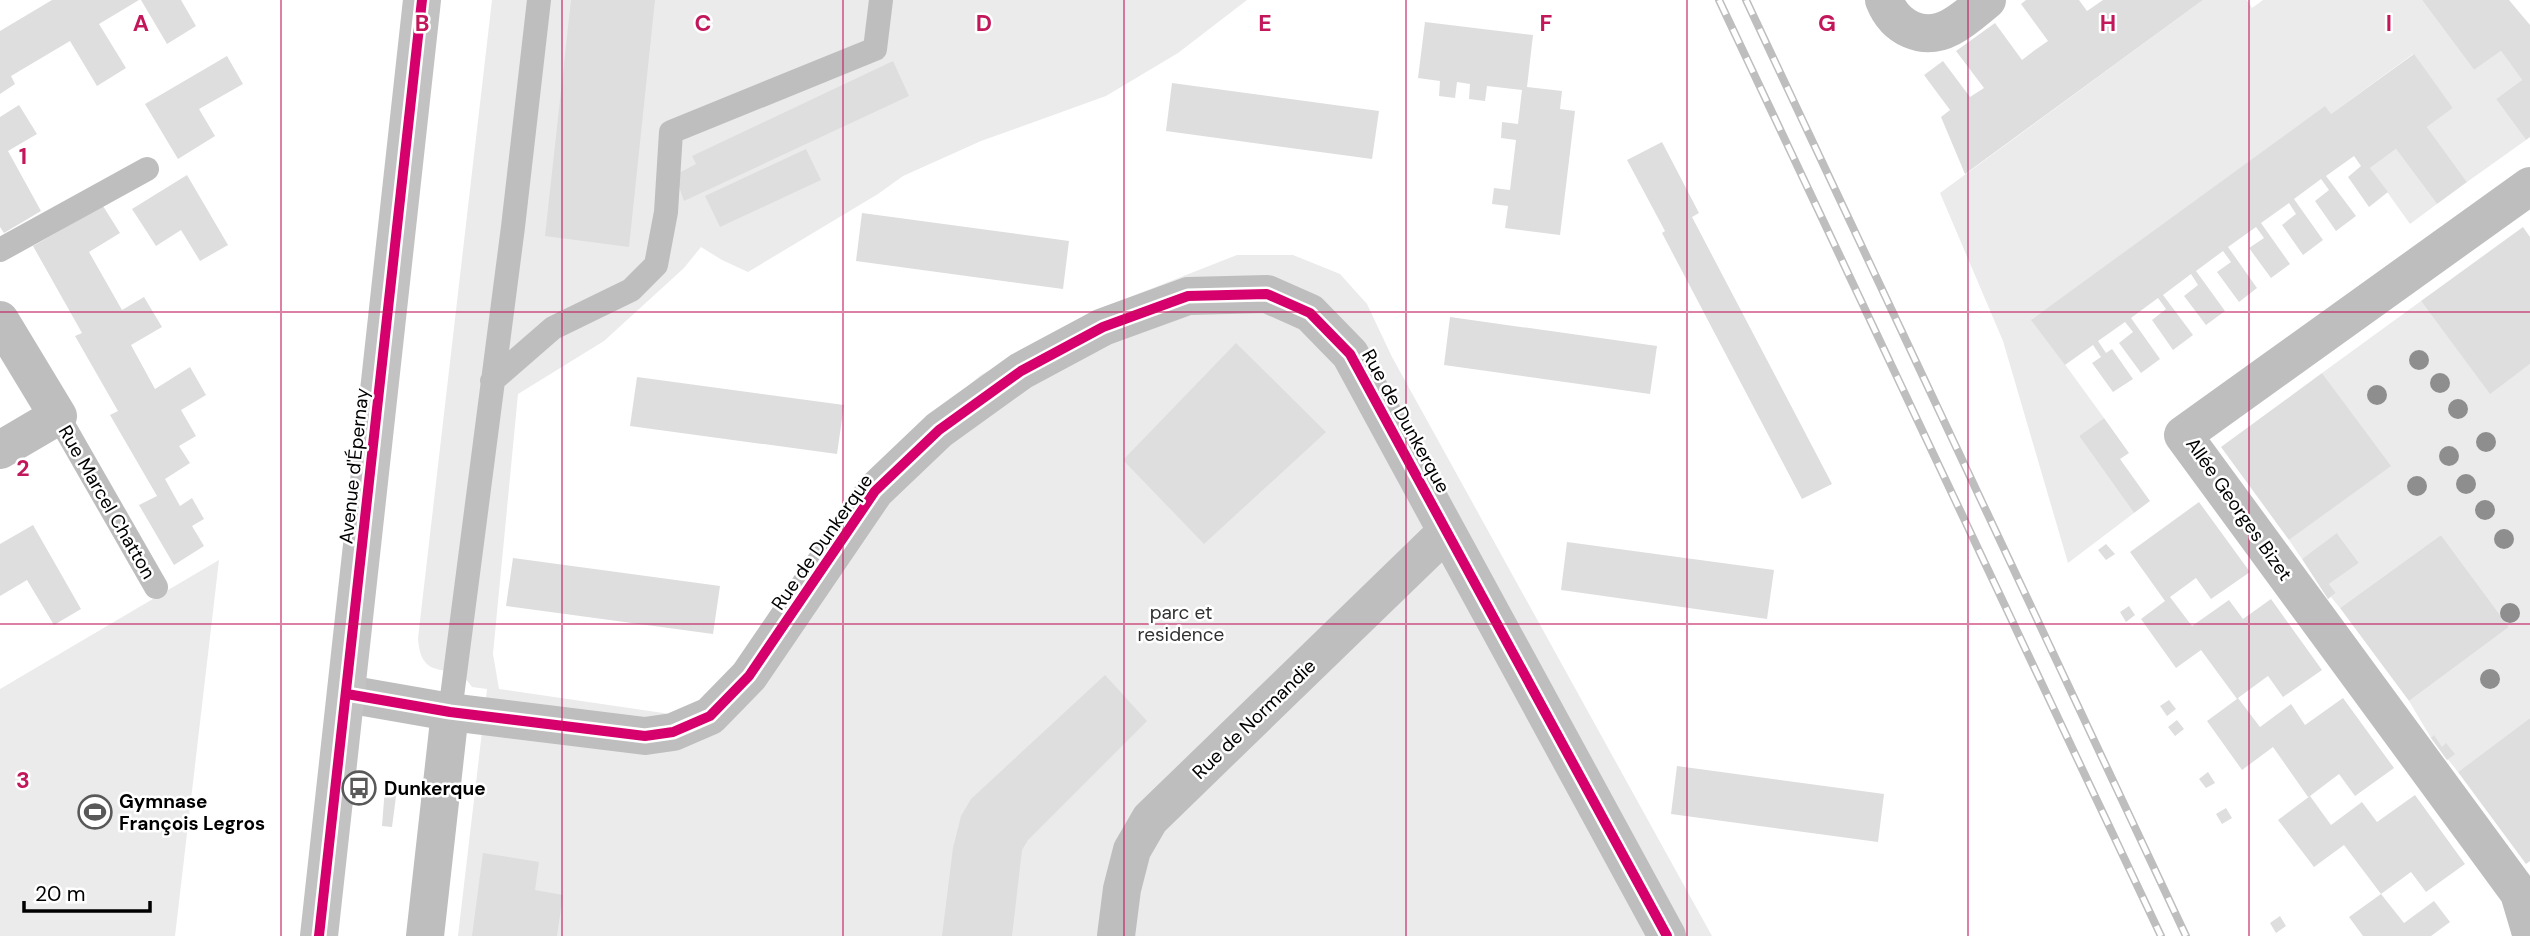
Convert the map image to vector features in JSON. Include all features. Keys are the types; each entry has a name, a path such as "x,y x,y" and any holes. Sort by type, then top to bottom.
{"main road":[{"name":"Avenue d'Épernay","path":"319,936 422,0"}],"street":[{"path":"1884,0 1893,19 1920,33 1936,33 1951,27 1987,0"},
{"name":"Allée Georges Bizet","path":"2524,889 2183,435 2529,190"},
{"name":"Rue de Dunkerque","path":"347,694 450,712 645,736 673,732 710,716 749,676 875,491 939,430 1021,370 1103,327 1188,296 1266,294 1310,313 1350,354 1667,936"},
{"name":"Rue Marcel Chatton","path":"0,320 58,416 0,450"},
{"name":"Rue de Normandie","path":"1116,936 1122,889 1132,850 1150,820 1446,532"},
{"path":"425,936 450,712"},
{"path":"2524,889 2530,930"}],"lane":[{"path":"450,712 513,227 538,0"},
{"path":"492,381 554,328 631,290 656,265 666,212 671,132 876,49 881,0"},
{"path":"0,250 147,169"},
{"name":"Rue Marcel Chatton","path":"58,416 156,587"}],"green space":[{"name":"parc et residence","path":"492,0 1247,0 1178,53 1106,96 981,141 903,176 878,194 748,272 701,247 684,268 604,341 518,394 493,654 499,689 670,714 699,702 729,679 906,438 981,375 1107,306 1237,255 1293,255 1340,274 1367,304 1392,357 1712,936 458,936 487,689 472,687 465,678 425,662 420,653 418,638"},
{"path":"2203,0 2247,0 2252,8 2263,0 2422,0 2474,70 2501,51 2522,80 2496,99 2526,140 2467,182 2427,127 2453,108 2413,54 2331,114 2032,319 2104,418 2079,436 2134,513 2068,563 2003,341 1940,193"},
{"path":"2396,149 2437,204 2410,224 2370,168"},
{"path":"2421,301 2490,393 2530,364 2530,718 2458,772 2431,738 2409,701 2509,627 2441,535 2340,608 2331,597 2336,593 2329,584 2359,563 2338,534 2302,559 2289,540 2390,466 2322,373"},
{"name":"Gymnase François Legros","path":"219,560 175,936 0,936 0,689"}],"building":[{"path":"52,0 139,0 99,24 126,68 97,86 70,41 11,76 15,84 0,94 0,31"},
{"path":"141,0 181,0 196,26 167,44"},
{"path":"571,0 655,0 629,247 545,236"},
{"path":"2026,0 2079,0 2087,11 2103,0 2203,0 1965,174 1941,117 1950,110 1924,75 1943,61 1970,97 1984,88 1956,51 1995,23 2022,60 2048,41 2021,4"},
{"path":"2422,0 2509,0 2530,25 2530,137 2526,140 2496,99 2522,80 2501,51 2474,70"},
{"path":"1425,22 1533,35 1527,87 1562,91 1560,109 1575,111 1560,235 1505,228 1508,206 1492,204 1494,188 1510,190 1516,140 1501,138 1502,122 1518,124 1522,90 1487,86 1485,101 1469,99 1470,84 1457,82 1455,98 1439,96 1440,81 1418,78"},
{"path":"2414,54 2453,108 2427,127 2467,182 2437,204 2396,149 2370,168 2388,192 2369,207 2348,177 2361,166 2354,156 2326,176 2356,216 2336,231 2315,201 2329,190 2321,179 2294,199 2323,240 2303,255 2282,225 2296,214 2289,203 2261,223 2290,264 2271,278 2249,248 2264,238 2256,227 2228,247 2257,288 2239,302 2217,272 2231,262 2223,251 2196,271 2225,311 2206,325 2184,296 2198,285 2191,274 2163,295 2193,335 2173,350 2152,320 2166,309 2158,298 2131,318 2160,359 2141,373 2119,343 2133,332 2125,322 2098,341 2106,353 2112,349 2133,379 2113,392 2092,363 2101,357 2093,345 2065,365 2031,320 2325,106 2331,114"},
{"path":"227,56 243,84 199,109 215,136 178,159 145,104"},
{"path":"893,61 909,96 684,201 675,175 696,164 692,156"},
{"path":"1172,83 1379,111 1372,159 1166,131"},
{"path":"19,105 37,134 8,151 41,211 4,233 0,227 0,117"},
{"path":"1662,142 1699,213 1692,217 1832,484 1802,499 1662,233 1665,231 1627,160"},
{"path":"806,149 821,180 720,227 705,196"},
{"path":"187,175 228,245 200,261 181,230 156,246 132,209"},
{"path":"103,206 120,233 89,252 122,310 144,297 162,327 131,345 155,389 190,367 206,395 181,410 196,436 179,446 190,463 165,479 180,506 192,498 204,519 192,526 204,546 174,565 139,505 157,496 110,415 118,411 75,336 82,333 33,246"},
{"path":"862,213 1069,241 1063,289 856,261"},
{"path":"2523,227 2530,237 2530,364 2490,394 2421,301"},
{"path":"1450,317 1657,346 1650,394 1444,365"},
{"path":"1236,343 1326,432 1204,544 1123,460"},
{"path":"2322,373 2391,466 2289,540 2221,447"},
{"path":"637,377 844,405 837,454 630,426"},
{"path":"2104,418 2129,453 2120,459 2150,501 2134,513 2079,436"},
{"path":"2199,502 2250,572 2211,599 2196,578 2170,597 2192,626 2229,600 2243,619 2271,599 2322,670 2283,697 2268,676 2238,698 2260,727 2291,704 2305,725 2343,698 2394,768 2355,796 2339,774 2308,797 2273,747 2242,770 2207,721 2237,699 2201,650 2176,668 2141,619 2165,601 2130,552"},
{"path":"33,525 81,609 54,625 27,580 0,596 0,544"},
{"path":"2337,533 2359,563 2329,584 2336,593 2328,599 2302,559"},
{"path":"2441,535 2509,627 2409,701 2340,608"},
{"path":"1567,542 1774,570 1767,619 1561,590"},
{"path":"2106,544 2115,554 2106,560 2098,550"},
{"path":"513,558 720,586 713,634 506,606"},
{"path":"2129,606 2135,615 2126,622 2120,612"},
{"path":"1105,675 1147,721 1028,840 1022,850 1012,936 942,936 953,848 961,816 971,799"},
{"path":"2169,700 2176,709 2167,716 2160,706"},
{"path":"2530,718 2530,861 2526,864 2458,772"},
{"path":"2177,720 2184,729 2175,736 2168,727"},
{"path":"2434,735 2442,747 2446,743 2455,754 2447,760 2431,738"},
{"path":"1677,766 1884,794 1878,842 1671,814"},
{"path":"2208,772 2215,783 2206,788 2199,779"},
{"path":"385,787 397,789 392,827 382,826"},
{"path":"2415,795 2465,864 2426,892 2411,872 2381,894 2344,845 2314,867 2278,820 2310,796 2331,825 2362,802 2377,822"},
{"path":"2226,808 2232,818 2222,824 2216,814"},
{"path":"483,853 539,862 535,890 563,895 557,936 472,936"},
{"path":"2381,894 2404,923 2434,901 2450,922 2431,936 2363,936 2349,917"},
{"path":"2280,916 2286,926 2276,933 2270,923"}],"railway":[{"path":"1719,0 2161,936"},
{"path":"1746,0 2186,936"}],"cycle path":[{"path":"319,936 422,0"},
{"path":"347,694 450,712 645,736 673,732 710,716 749,676 875,491 939,430 1021,371 1103,327 1188,296 1267,294 1310,313 1350,354 1667,936"}],"place":[{"name":"Dunkerque","path":"359,788"},
{"name":"Gymnase François Legros","path":"95,812"}]}
